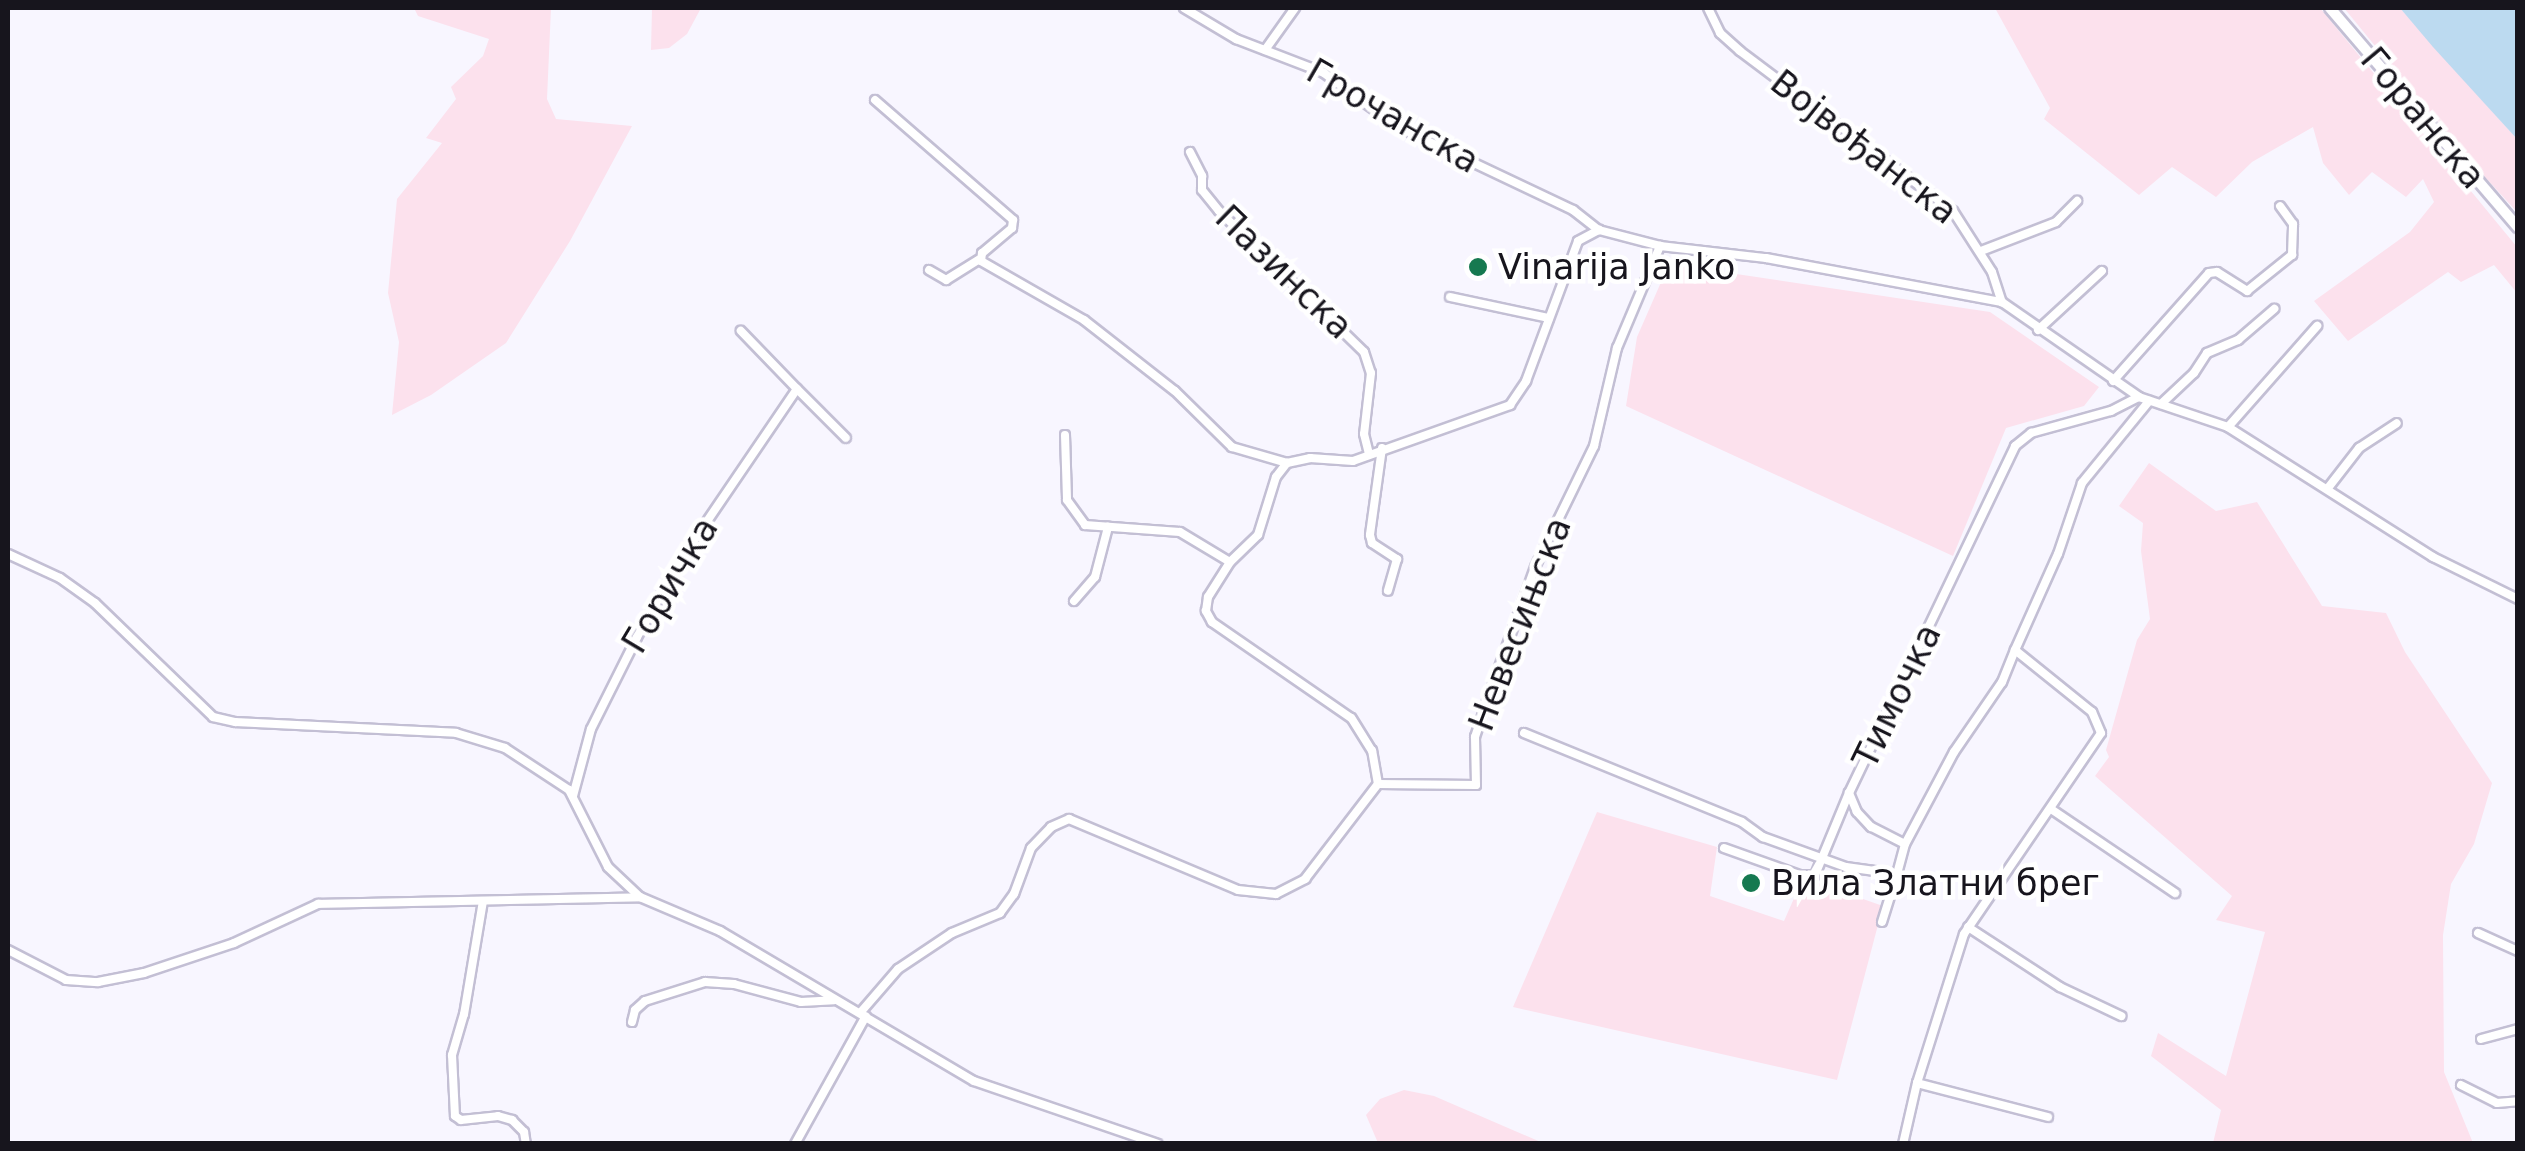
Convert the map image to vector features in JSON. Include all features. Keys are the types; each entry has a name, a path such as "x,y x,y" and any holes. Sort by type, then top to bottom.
{"main road":[{"name":"Горанска","path":"2330,8 2518,227"}],"street":[{"name":"Грочанска","path":"1184,8 1224,33 1324,73 1398,127 1574,210 1599,230 1660,246 1766,258 2002,302"},
{"path":"1265,50 1296,8"},
{"name":"Војвођанска","path":"1708,8 1720,33 1740,51 1953,211 1981,251 2002,302"},
{"path":"875,100 1012,220 1012,228 979,259 946,280 929,270"},
{"name":"Пазинска","path":"1190,152 1202,176 1202,190 1219,212 1364,352 1371,373 1364,434 1370,454"},
{"path":"1981,251 2056,222 2077,201"},
{"path":"2114,381 2209,273 2217,272 2247,291 2292,255 2293,224 2280,206"},
{"path":"979,259 1084,320 1175,390 1232,446 1287,464 1310,458 1353,460 1510,405 1526,380 1578,241 1599,230"},
{"name":"Невесињска","path":"1378,784 1476,785 1475,738 1488,695 1536,567 1594,446 1617,348 1660,246"},
{"path":"2038,330 2102,271"},
{"path":"1450,297 1549,318"},
{"path":"2002,302 2138,397 2228,427 2443,563 2518,599"},
{"path":"2161,404 2194,374 2206,353 2238,340 2274,309"},
{"path":"2228,427 2317,326"},
{"path":"741,331 846,438"},
{"name":"Горичка","path":"574,796 591,728 637,637 680,561 797,390"},
{"name":"Тимочка","path":"2138,397 2111,411 2031,433 2015,446 1849,794 1857,812 1871,827 1906,844 1954,752 2002,682 2058,554 2082,483 2149,401"},
{"path":"2328,488 2359,448 2397,423"},
{"path":"1065,435 1067,500 1085,524 1145,526 1180,532 1230,562"},
{"path":"1382,448 1370,535 1372,542 1397,558 1388,591"},
{"path":"795,1144 863,1014 898,969 952,933 1000,913 1014,894 1031,848 1051,828 1069,820 1238,890 1276,894 1305,879 1378,784 1372,750 1351,718 1210,618 1206,602 1230,562 1258,535 1276,478 1287,464"},
{"path":"1074,600 1096,578 1108,527"},
{"path":"8,554 85,596 213,716 235,722 372,726 472,736 523,758 574,796 608,866 640,897 720,931 974,1081 1158,1144"},
{"path":"1903,1144 1917,1083 1968,927 2099,738 2100,724 2092,712 2015,650"},
{"path":"1524,733 1822,860 1863,872 1897,874"},
{"path":"1724,848 1806,876 1816,875 1849,794"},
{"path":"2051,809 2175,893"},
{"path":"1882,922 1906,844"},
{"path":"8,950 66,980 98,982 144,974 234,943 318,904 640,897"},
{"path":"483,901 464,1014 452,1054 455,1116 461,1120 498,1116 512,1120 524,1132 526,1144"},
{"path":"1968,927 2060,987 2120,1016"},
{"path":"2478,933 2518,951"},
{"path":"632,1022 634,1010 645,1001 704,982 734,984 801,1002 835,1000"},
{"path":"2480,1039 2518,1030"},
{"path":"1917,1083 2048,1117"},
{"path":"2461,1085 2497,1103 2518,1101"}],"shaded area":[{"path":"414,8 551,8 547,99 556,119 632,126 570,241 506,343 431,395 392,415 399,342 388,293 397,199 442,143 426,138 456,99 451,87 483,56 489,39 418,16"},
{"path":"652,8 701,8 687,34 669,48 651,50"},
{"path":"1995,8 2320,8 2517,247 2517,293 2494,265 2461,282 2448,272 2348,341 2314,301 2410,232 2434,202 2423,179 2406,197 2372,172 2349,195 2323,163 2313,127 2252,162 2216,197 2172,167 2139,195 2044,119 2050,108"},
{"path":"2344,8 2400,8 2517,139 2517,212 2462,152"},
{"path":"1669,264 1990,312 2099,387 2084,406 2006,428 1953,556 1626,406 1637,337"},
{"path":"2149,463 2216,511 2257,502 2322,606 2386,613 2405,652 2492,783 2474,844 2451,884 2443,935 2444,1072 2473,1143 2213,1143 2221,1110 2151,1056 2158,1033 2226,1076 2265,932 2216,920 2232,896 2095,776 2109,757 2106,750 2137,640 2150,619 2141,551 2143,523 2119,506"},
{"path":"1597,812 1717,847 1710,896 1784,921 1803,878 1883,906 1837,1080 1513,1007"},
{"path":"1404,1090 1434,1096 1543,1143 1378,1143 1366,1115 1380,1099"}],"water":[{"path":"2400,8 2517,8 2517,139 2433,47"}],"place":[{"name":"Vinarija Janko","path":"1478,267"},
{"name":"Вила Златни брег","path":"1751,883"}]}
